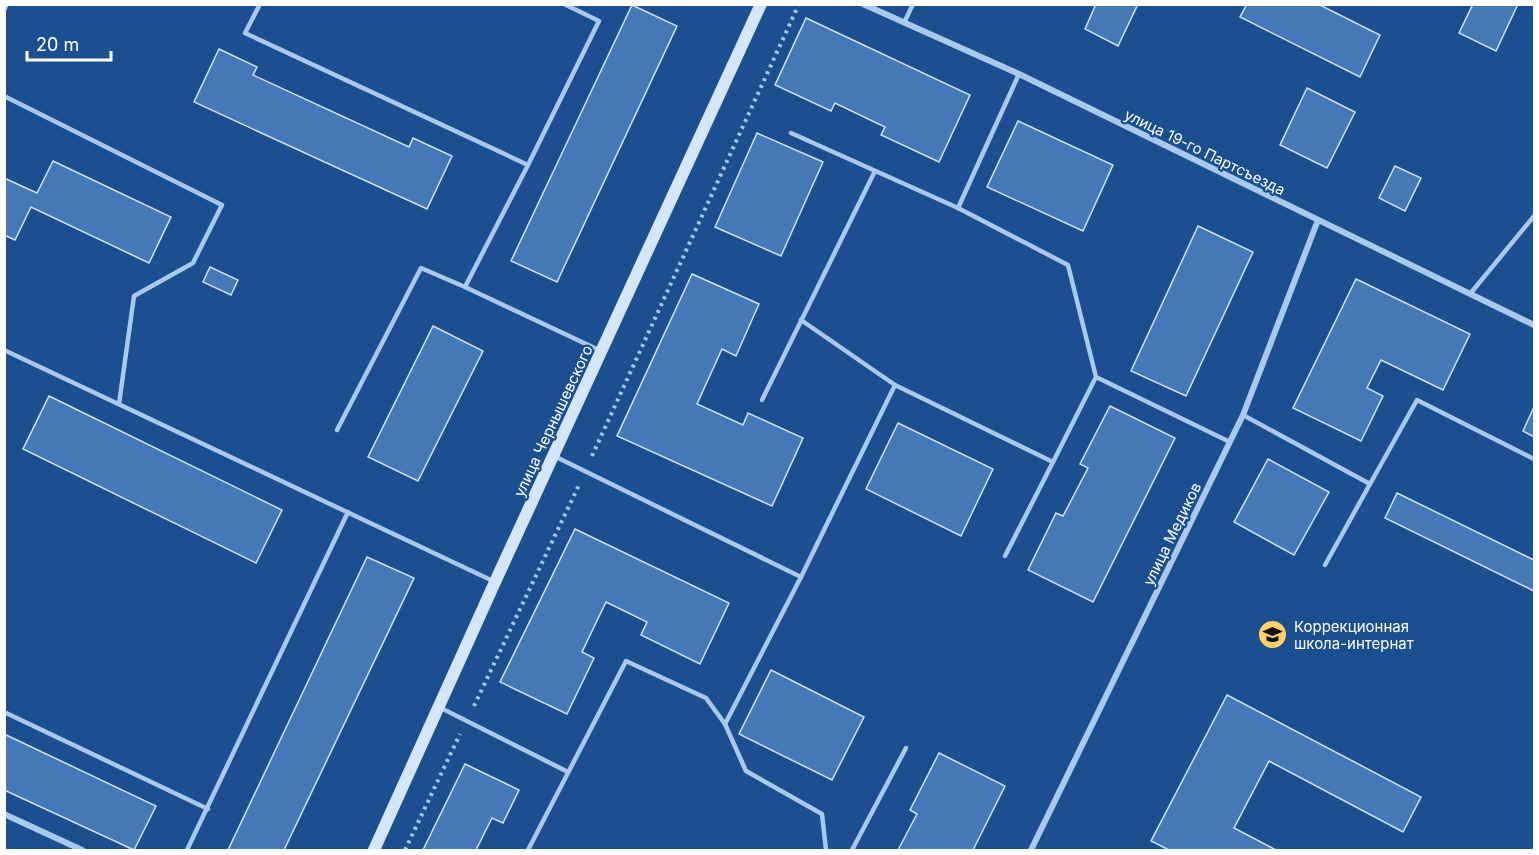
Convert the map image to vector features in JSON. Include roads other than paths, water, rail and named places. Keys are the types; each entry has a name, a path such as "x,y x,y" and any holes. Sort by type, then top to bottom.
{"street":[{"name":"улица Чернышевского","path":"374,850 761,4"},
{"name":"улица 19-го Партсъезда","path":"863,4 1019,74 1534,325"},
{"name":"улица Медиков","path":"1031,850 1243,416 1318,220"},
{"path":"4,814 82,850"}],"lane":[{"path":"4,10 7,4"},
{"path":"260,4 245,33 528,165"},
{"path":"465,287 598,21 564,4"},
{"path":"904,23 913,4"},
{"path":"958,208 1019,74"},
{"path":"4,96 222,205 193,263 134,296 119,404"},
{"path":"791,133 958,208 1068,265 1096,377 1005,556"},
{"path":"762,400 875,171"},
{"path":"1470,294 1534,216"},
{"path":"337,430 421,268 602,352"},
{"path":"801,320 895,385 1053,462"},
{"path":"4,350 495,582"},
{"path":"1096,377 1230,442"},
{"path":"724,724 801,577 895,385"},
{"path":"1325,565 1417,400 1534,459"},
{"path":"1243,416 1370,484"},
{"path":"554,456 801,577"},
{"path":"187,850 348,512"},
{"path":"528,850 626,661 706,698 724,724 746,771 822,814 826,850"},
{"path":"439,707 568,772"},
{"path":"4,712 208,809"},
{"path":"852,850 906,748"}],"place":[{"name":"Коррекционная школа-интернат","path":"1273,635"}]}
